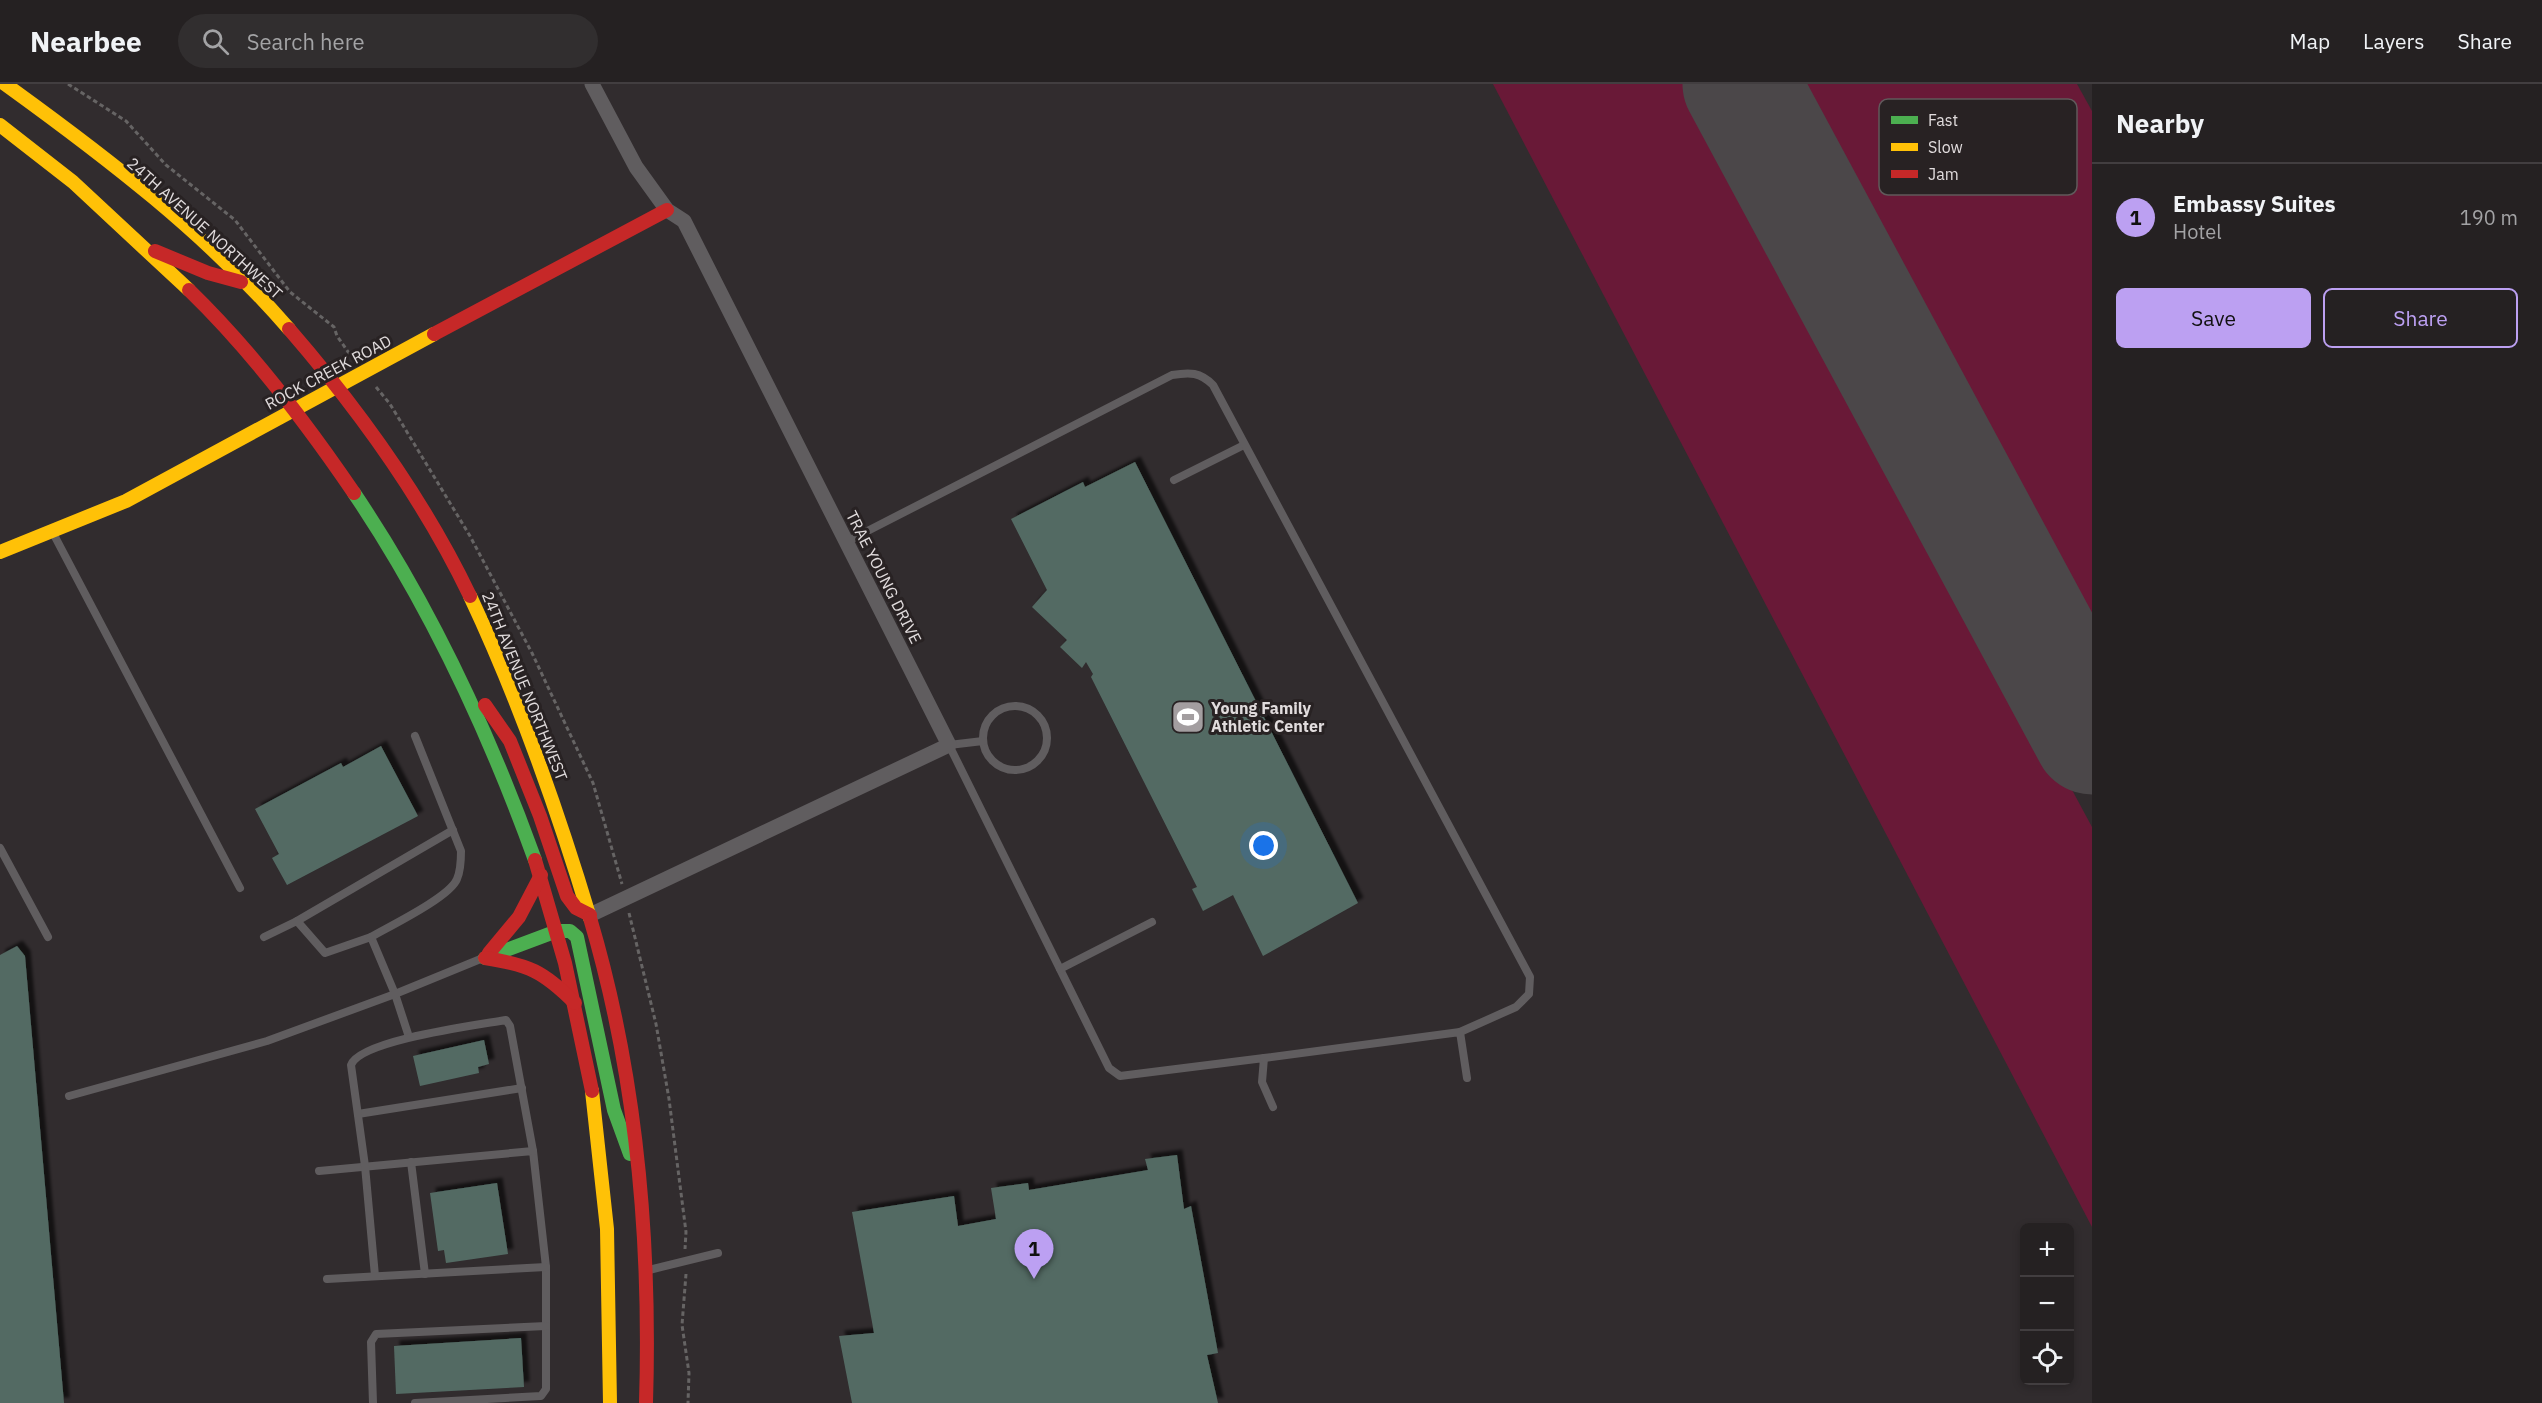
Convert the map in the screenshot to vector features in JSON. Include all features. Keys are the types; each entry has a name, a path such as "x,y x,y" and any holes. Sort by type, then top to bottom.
{"main road":[{"name":"24TH AVENUE NORTHWEST","path":"5,84 115,167 245,283 365,420 444,545 471,596 524,718 590,915 622,1048 635,1128 647,1270 646,1403"},
{"path":"0,125 77,186 146,247 187,287 263,370 364,506 451,658 480,716 510,789 541,875 575,1003 594,1101 606,1194 612,1324 610,1403"},
{"name":"ROCK CREEK ROAD","path":"0,552 126,501 293,409 667,210"},
{"path":"146,247 208,273 245,283"},
{"path":"451,658 510,741 540,816 567,896 576,908 590,915"},
{"path":"485,958 522,915 541,875"},
{"path":"485,958 557,931 570,931 577,937 614,1110 641,1182"},
{"path":"485,958 539,970 551,978 575,1003"}],"street":[{"name":"TRAE YOUNG DRIVE","path":"592,84 636,167 667,210 684,220 949,745"},
{"path":"590,915 949,745"}],"lane":[{"path":"846,542 1172,375 1190,372 1204,376 1213,385 1530,977 1528,994 1516,1007 1460,1032 1120,1076 1109,1068 949,745 983,741"},
{"path":"1174,480 1244,444"},
{"path":"53,532 240,888"},
{"path":"1011,706 1031,710 1039,716 1047,735 1042,755 1035,763 1015,770 995,763 988,755 983,741 987,724 993,715 1011,706"},
{"path":"297,921 325,953 371,937 446,893 457,881 461,851 416,736"},
{"path":"264,937 297,921 453,830"},
{"path":"0,848 48,937"},
{"path":"1060,969 1152,922"},
{"path":"371,937 395,994 409,1037"},
{"path":"69,1096 267,1041 485,958"},
{"path":"375,1276 365,1166 351,1065 353,1060 357,1055 409,1037 506,1020 510,1026 533,1151 546,1267 546,1389 541,1399 415,1403"},
{"path":"1460,1032 1467,1078"},
{"path":"1264,1058 1262,1082 1274,1107"},
{"path":"358,1114 522,1088"},
{"path":"319,1171 533,1151"},
{"path":"411,1162 424,1274"},
{"path":"647,1270 718,1253"},
{"path":"327,1279 546,1267"},
{"path":"373,1403 371,1342 376,1334 546,1326"}],"shaded area":[{"path":"1493,84 1692,84 2092,827 2092,1227"},
{"path":"1783,84 2077,84 2092,111 2092,658"}],"building":[{"name":"Young Family Athletic Center","path":"1135,462 1358,903 1263,956 1233,895 1203,911 1192,889 1197,887 1091,677 1093,674 1086,662 1082,668 1060,647 1067,640 1032,607 1047,590 1011,519 1083,482 1085,487"},
{"path":"381,746 418,816 287,885 272,858 279,854 255,809 341,763 343,767"},
{"path":"17,946 25,956 64,1403 0,1403 0,955"},
{"path":"484,1040 489,1064 478,1067 479,1073 420,1086 413,1056"},
{"path":"1177,1155 1184,1209 1191,1206 1218,1353 1207,1355 1218,1403 852,1403 839,1336 874,1333 852,1212 954,1196 958,1226 996,1219 991,1188 1028,1183 1029,1190 1148,1170 1145,1159"},
{"path":"497,1183 508,1254 446,1263 444,1250 438,1251 430,1193"},
{"path":"521,1338 524,1387 396,1394 394,1346"}],"runway":[{"path":"1741,84 2092,736"}],"traffic: fast":[{"path":"354,493 408,580 456,671 498,764 535,860"},
{"path":"485,958 557,931 570,931 577,937 614,1110 630,1154"}],"traffic: slow":[{"path":"5,84 118,169 190,229 257,294 289,329"},
{"path":"0,125 73,182 189,290"},
{"path":"0,552 126,501 434,334"},
{"path":"470,596 505,675 536,755 590,918"},
{"path":"592,1091 607,1229 610,1403"}],"traffic: jam":[{"path":"434,334 667,210"},
{"path":"155,251 208,273 241,282"},
{"path":"189,290 277,387 354,493"},
{"path":"289,329 341,392 388,456 432,524 470,596"},
{"path":"485,705 510,741 540,816 567,896 576,908 590,915"},
{"path":"535,860 565,963 592,1091"},
{"path":"489,953 519,917 541,875"},
{"path":"590,918 619,1037 630,1098 637,1158 646,1280 646,1403"},
{"path":"485,958 513,963 534,971 554,983 575,1003"}],"place":[{"name":"Young Family Athletic Center","path":"1188,717"},
{"name":"Embassy Suites","path":"1034,1279"}]}
